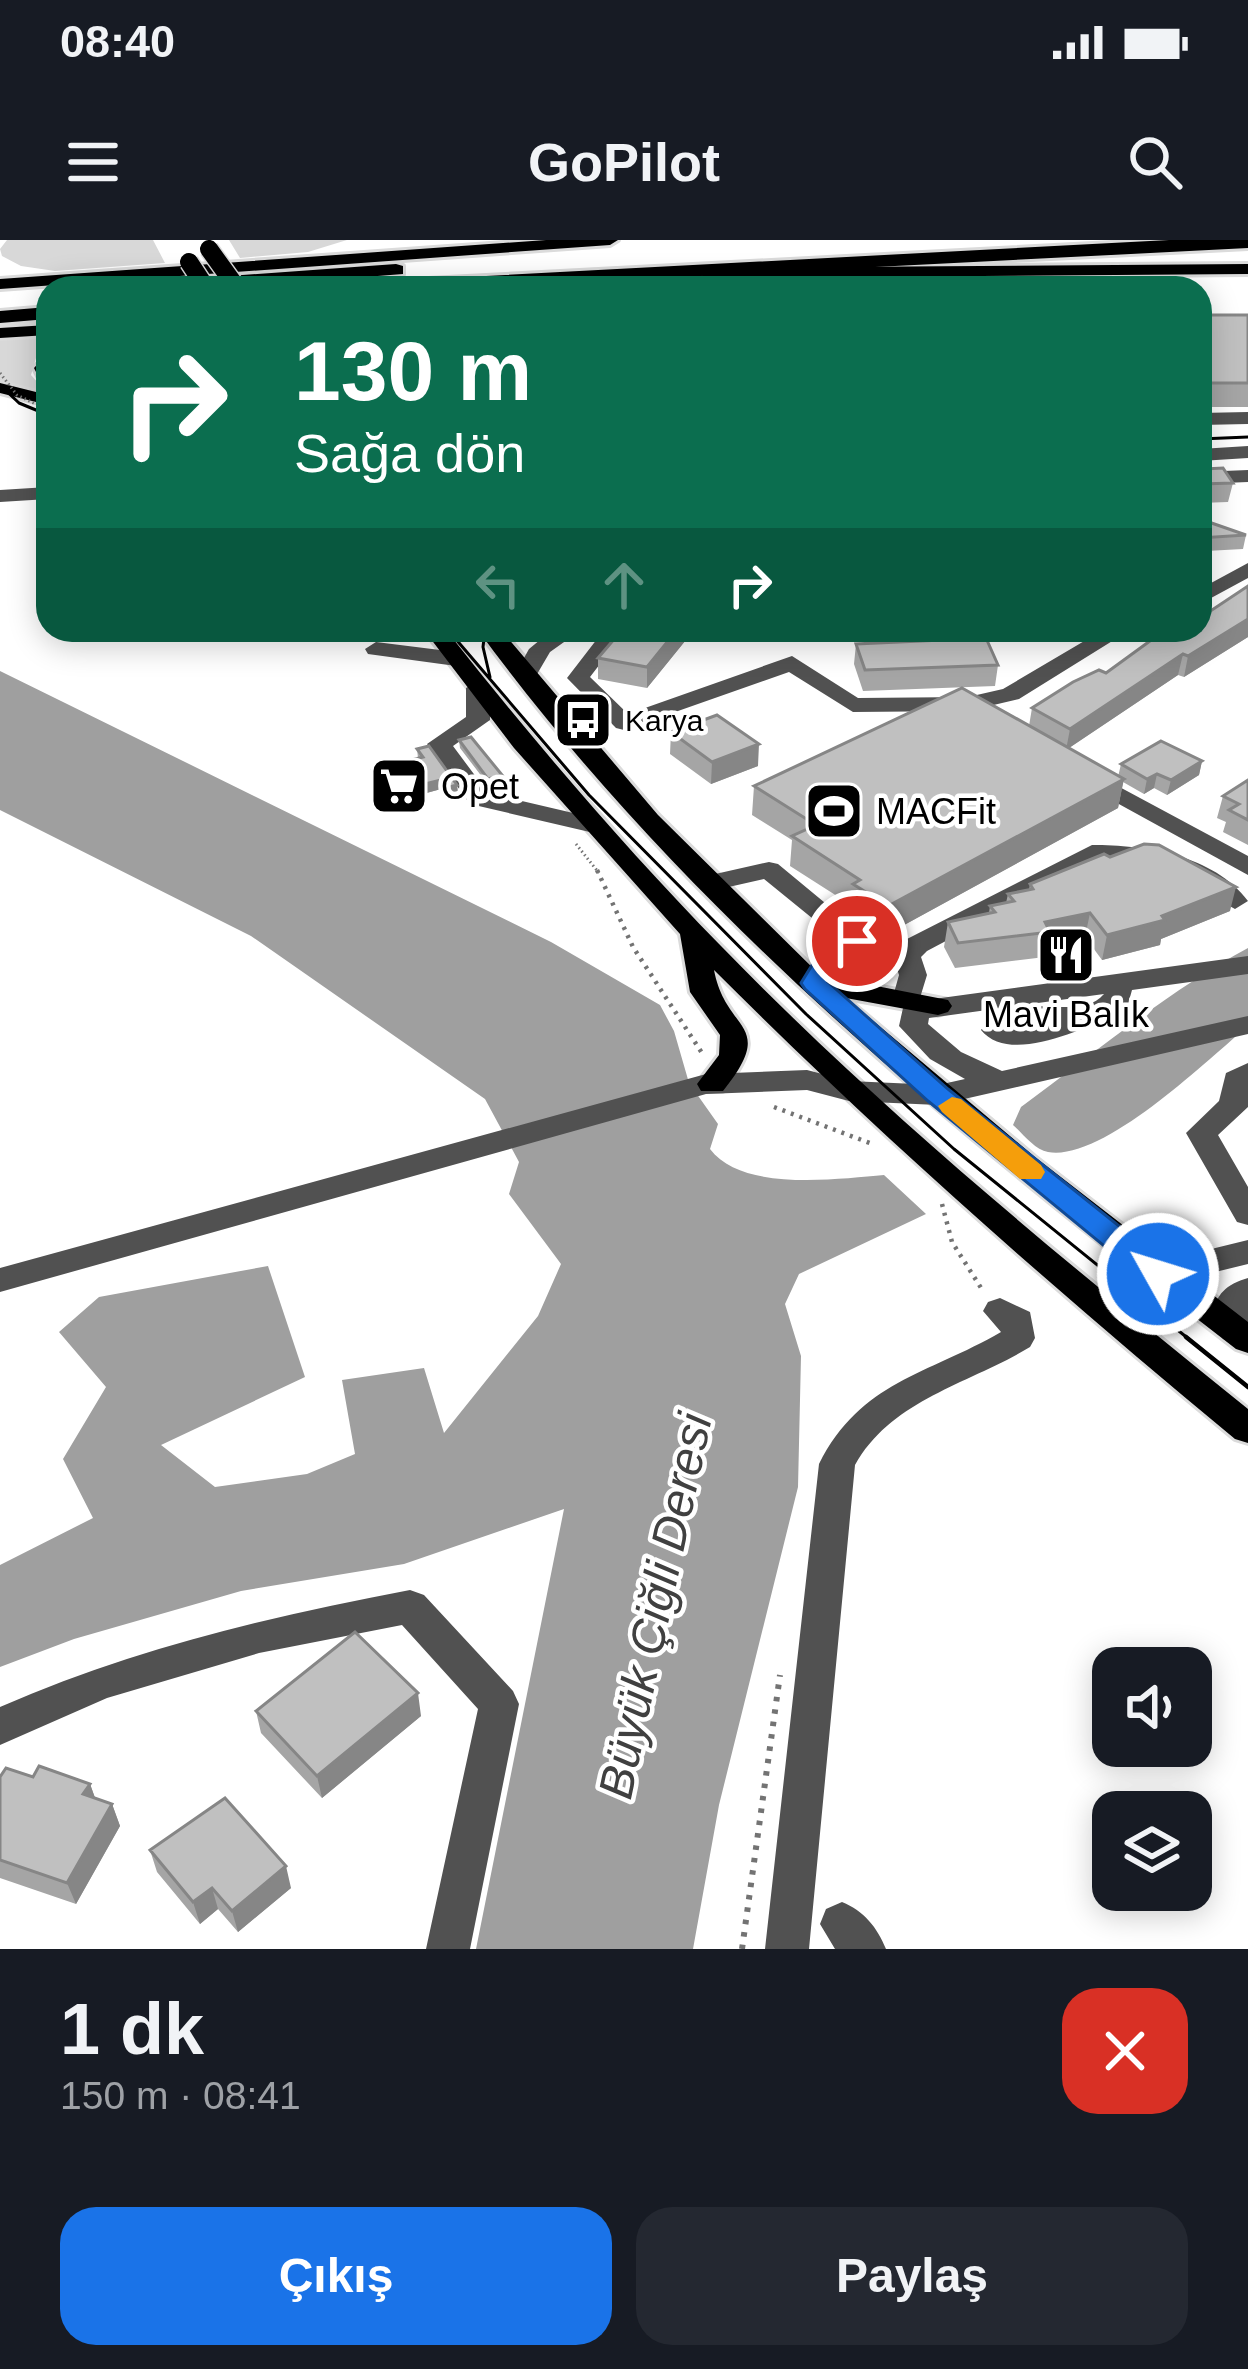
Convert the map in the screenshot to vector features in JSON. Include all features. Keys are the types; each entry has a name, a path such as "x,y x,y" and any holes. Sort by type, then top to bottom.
{"highway":[{"path":"236,276 927,240"},
{"path":"555,276 1248,242"},
{"path":"1168,269 1248,267"},
{"path":"0,299 36,297"},
{"path":"0,316 36,314"}],"main road":[{"path":"175,276 328,252 356,240"},
{"path":"246,266 610,240"},
{"path":"213,244 228,276"},
{"path":"179,254 196,276"},
{"path":"0,263 33,272 81,276"},
{"path":"792,276 1168,269"},
{"path":"828,276 881,271"},
{"path":"0,284 36,283"},
{"path":"0,333 36,331"},
{"path":"0,388 36,397"},
{"path":"444,642 656,899 849,1090 1104,1313 1248,1429"},
{"path":"498,642 604,771 814,983 938,1095 1158,1274 1242,1335"},
{"path":"693,933 704,992 734,1034 734,1057 714,1084"},
{"path":"814,983 938,1006"}],"street":[{"path":"1212,419 1248,418"},
{"path":"1212,444 1248,443"},
{"path":"1212,458 1248,456"},
{"path":"1212,478 1248,476"},
{"path":"0,496 36,494"},
{"path":"1212,575 1248,554"},
{"path":"1212,591 1248,569"},
{"path":"382,642 456,658"},
{"path":"525,676 545,642"},
{"path":"603,642 578,678 624,724 792,663 853,705 968,704 1011,694 1099,642"},
{"path":"988,722 1125,642"},
{"path":"478,688 478,720 439,744 478,799 593,824"},
{"path":"1068,767 1248,867"},
{"path":"906,1000 913,976 907,956 917,945 1092,853 1162,859 1189,870 1235,901"},
{"path":"711,884 769,870 857,941 831,955 814,983"},
{"path":"996,1079 956,1066 913,1026 916,1011 1248,965"},
{"path":"1084,1018 1117,1002 1119,982"},
{"path":"0,1280 714,1084 807,1080 849,1090 938,1095 1248,1025"},
{"path":"1248,1072 1237,1080 1234,1105 1201,1133 1248,1214"},
{"path":"1158,1274 1248,1252"},
{"path":"1242,1335 1231,1300 1248,1290"},
{"path":"787,1949 837,1464 850,1436 890,1398 991,1356 1018,1338 1018,1321 1000,1311"},
{"path":"0,1726 100,1682 260,1636 410,1607 499,1704 448,1949"}],"path":[{"path":"0,373 17,395 36,404"},
{"path":"550,815 594,863 633,947 701,1045 703,1075 714,1084"},
{"path":"762,1102 885,1150"}],"shaded area":[{"path":"7,240 153,240 165,263 55,271 21,266 2,256 0,249"},
{"path":"229,240 347,240 308,252 240,258"},
{"path":"36,335 31,375 36,391 0,382 0,338"}],"water":[{"name":"Büyük Çiğli Deresi","path":"0,671 551,942 660,1005 674,1031 689,1083 718,1124 710,1149 725,1163 744,1172 791,1180 884,1175 926,1214 799,1274 785,1304 801,1356 798,1487 719,1805 693,1949 476,1949 564,1509 404,1564 241,1591 74,1639 0,1667 0,1565 93,1518 63,1459 106,1387 59,1332 99,1297 268,1266 305,1377 161,1445 215,1487 307,1474 355,1454 342,1380 424,1368 444,1433 538,1316 561,1264 509,1194 519,1162 485,1099 251,936 0,810"},
{"path":"1248,948 1248,1026 1153,1106 1097,1141 1071,1151 1043,1151 1013,1125 1021,1107 1104,1044"}],"building":[{"path":"1212,315 1248,315 1248,383 1212,383"},
{"path":"1223,468 1233,483 1212,484 1212,469"},
{"path":"1212,523 1246,535 1212,537"},
{"path":"1248,586 1248,619 1212,641 1212,610"},
{"path":"612,642 667,642 647,667 598,658"},
{"path":"988,642 998,665 865,670 856,644"},
{"path":"1149,642 1211,642 1188,656 1183,654 1070,729 1032,708 1073,682 1099,670 1106,673"},
{"path":"962,688 1124,779 888,906 853,884 860,880 792,836 816,825 754,786"},
{"path":"717,715 759,744 712,762 671,732"},
{"path":"471,737 502,775 488,779 459,740"},
{"path":"1161,741 1202,761 1171,780 1157,774 1147,779 1121,764"},
{"path":"429,746 457,785 446,788 441,780 389,793 373,770 423,757 417,749"},
{"path":"1248,780 1248,820 1229,810 1239,804 1223,796"},
{"path":"1144,844 1159,845 1236,887 1162,916 1165,920 1107,935 1090,913 1045,922 1050,932 958,943 948,922 995,912 990,906 1014,901 1008,894 1033,889 1030,884 1104,854 1110,857"},
{"path":"355,1632 418,1693 317,1776 256,1711"},
{"path":"39,1766 90,1784 83,1794 112,1804 67,1883 0,1860 0,1777 6,1768 33,1777"},
{"path":"225,1798 286,1866 232,1911 212,1888 193,1902 150,1850"}],"tram line":[{"path":"0,385 19,403 36,410"},
{"path":"1212,438 1248,437"},
{"path":"458,642 589,795 806,1014 954,1149 1190,1340"},
{"path":"484,642 490,677"},
{"path":"1186,1337 1248,1387"}],"slow traffic":[{"path":"952,1106 1031,1172"}],"place":[{"name":"Karya","path":"583,720"},
{"name":"Opet","path":"399,786"},
{"name":"MACFit","path":"834,811"},
{"name":"Mavi Balık","path":"1066,955"}],"route":[{"path":"857,941 831,955 814,983 938,1095 1158,1274"}]}
